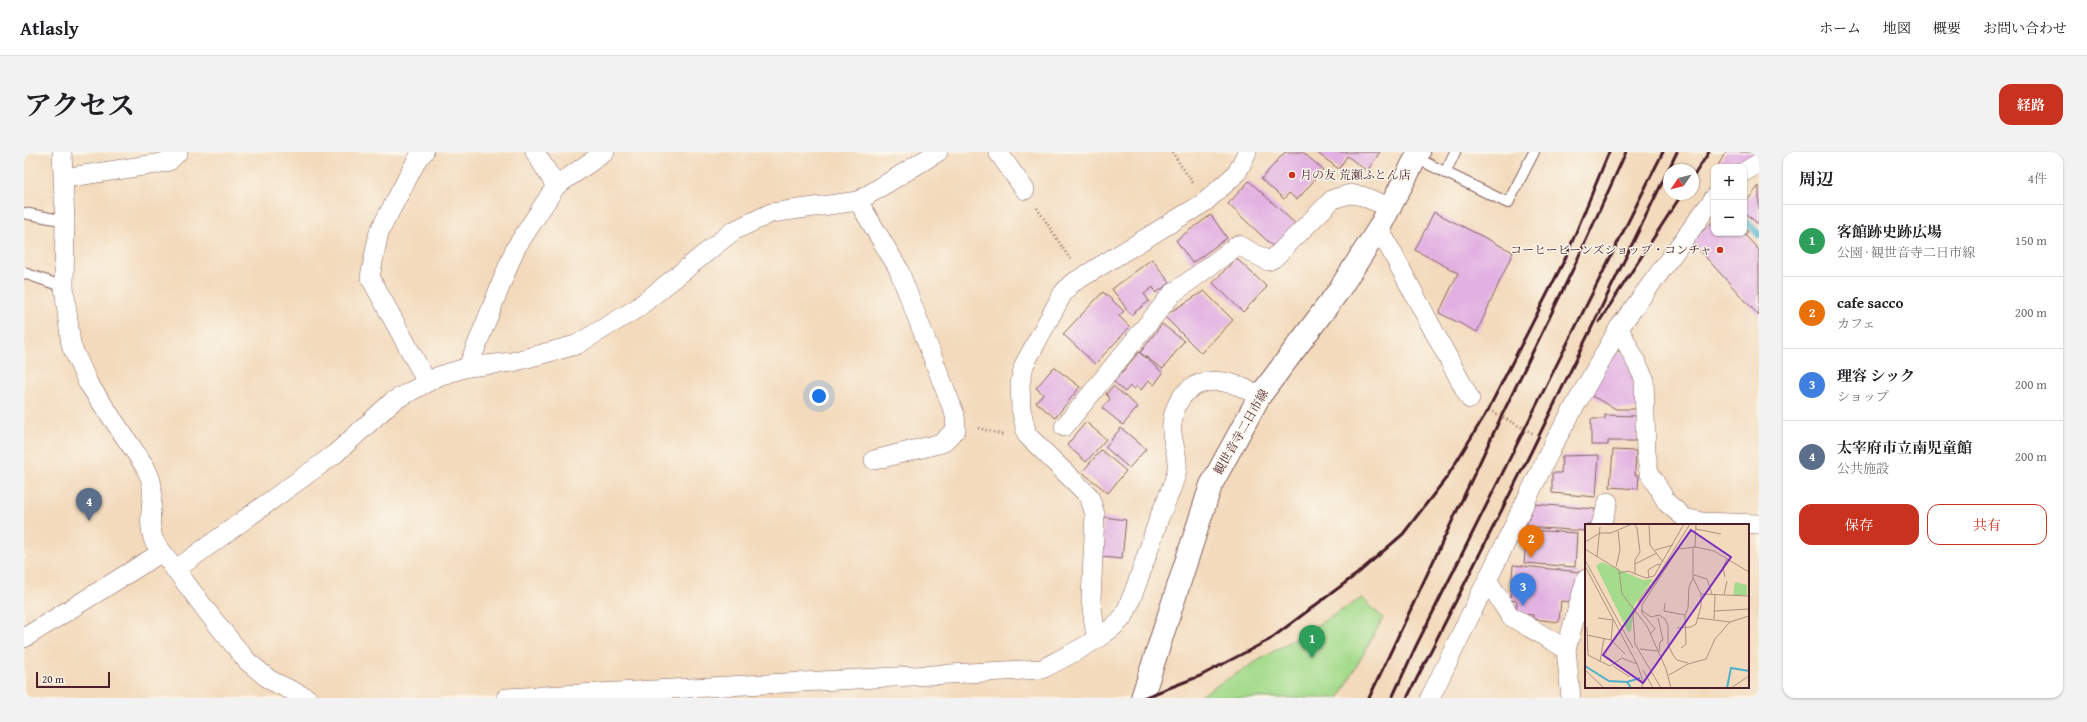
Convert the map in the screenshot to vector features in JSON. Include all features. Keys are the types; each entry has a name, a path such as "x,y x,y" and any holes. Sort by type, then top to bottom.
{"main road":[{"name":"観世音寺二日市線","path":"1142,698 1211,486 1259,397 1337,292 1378,228 1418,155"}],"street":[{"path":"62,152 65,221 64,287 71,345 88,383 144,465 150,478 152,488 150,530 154,541 247,661 270,680 307,698"},
{"path":"64,178 170,161 178,152"},
{"path":"424,152 418,158 379,232 370,277 427,382"},
{"path":"535,152 556,186"},
{"path":"468,367 515,249 556,186 605,152"},
{"path":"175,570 335,454 393,401 427,382 439,376 468,367 512,362 576,345 636,309 733,231 771,213 858,200 938,152"},
{"path":"998,152 1025,190"},
{"path":"1096,638 1091,600 1095,514 1093,504 1089,496 1027,435 1021,409 1020,384 1024,365 1063,294 1071,284 1205,202 1237,173 1247,152"},
{"path":"1747,170 1759,163"},
{"path":"1064,427 1172,294 1238,245 1268,261 1274,258 1333,199 1350,194 1362,196 1389,207"},
{"path":"858,200 898,268 955,415 956,429 942,443 874,460"},
{"path":"1430,698 1554,444 1619,328 1713,200"},
{"path":"1378,228 1470,399"},
{"path":"1619,328 1644,378 1646,453 1649,472 1667,503 1686,518 1700,522 1759,524"},
{"path":"506,698 1042,669 1096,638 1117,624 1124,616 1177,469 1172,426 1175,409 1182,395 1201,382 1213,381 1231,383 1246,388 1259,397"},
{"path":"1601,524 1608,502"},
{"path":"24,638 162,552"},
{"path":"1488,581 1510,616 1566,649"},
{"path":"1571,698 1566,649 1585,582"}],"lane":[{"path":"1445,173 1455,152"},
{"path":"1418,155 1445,173 1508,203 1534,152"},
{"path":"24,213 65,221"},
{"path":"24,273 64,287"}],"path":[{"path":"1172,152 1205,202"},
{"path":"1025,190 1082,276"},
{"path":"1470,399 1554,444"},
{"path":"950,435 965,439 975,428 1017,439 1027,435"}],"green space":[{"path":"1362,598 1383,618 1339,698 1196,698"}],"building":[{"name":"月の友 荒瀬ふとん店","path":"1285,152 1303,152 1323,170 1297,200 1289,193 1284,199 1261,179"},
{"path":"1316,152 1380,152 1367,171 1347,156 1339,169"},
{"path":"1726,152 1759,152 1741,164 1719,164"},
{"path":"1249,181 1299,227 1277,250 1228,204"},
{"path":"1759,186 1759,225 1747,215 1747,200"},
{"path":"1434,212 1513,252 1477,332 1439,313 1458,273 1415,250"},
{"path":"1211,215 1227,238 1192,263 1176,240"},
{"path":"1711,224 1711,236 1746,236 1759,250 1759,316 1691,241"},
{"path":"1236,258 1267,287 1243,312 1213,283"},
{"path":"1152,259 1170,283 1156,293 1153,287 1144,294 1149,301 1131,315 1112,289"},
{"path":"1204,291 1233,320 1201,353 1164,316"},
{"path":"1103,292 1124,311 1119,316 1130,327 1095,364 1063,334"},
{"path":"1162,324 1184,341 1163,369 1140,353"},
{"path":"1615,349 1627,356 1636,378 1640,409 1616,409 1590,395"},
{"path":"1139,352 1163,373 1154,385 1149,380 1141,390 1137,386 1134,389 1130,386 1125,392 1114,382"},
{"path":"1054,367 1080,387 1055,418 1036,402 1043,394 1036,388"},
{"path":"1113,386 1138,407 1123,425 1102,408 1110,399 1106,394"},
{"path":"1605,415 1637,416 1637,441 1608,441 1608,445 1591,445 1591,419 1605,419"},
{"path":"1086,422 1106,439 1086,462 1067,445"},
{"path":"1121,428 1146,449 1129,468 1105,447"},
{"path":"1101,450 1126,471 1108,493 1082,472"},
{"path":"1613,450 1636,451 1635,475 1639,475 1638,489 1610,487"},
{"path":"1599,455 1596,497 1552,493 1552,473 1561,473 1562,456"},
{"path":"1534,504 1595,509 1594,524 1585,524 1585,531 1526,527"},
{"path":"1104,517 1126,520 1122,559 1101,557"},
{"path":"1527,530 1577,533 1575,567 1524,563"},
{"path":"1513,565 1580,572 1577,603 1561,601 1559,622 1533,619 1533,615 1521,614 1516,608 1517,601 1510,600"}],"waterway":[{"path":"1747,222 1759,235"}],"railway":[{"path":"1143,698 1200,676 1269,640 1357,574 1403,534 1447,477 1488,410 1565,259 1609,152"},
{"path":"1369,698 1501,417 1573,269 1626,152"},
{"path":"1392,698 1416,646 1663,152"},
{"path":"1407,698 1531,452 1677,152"},
{"path":"1699,168 1709,152"},
{"path":"1599,322 1678,200"}],"place":[{"name":"月の友 荒瀬ふとん店","path":"1292,175"},
{"name":"コーヒービーンズショップ・コンチャ","path":"1720,250"},
{"name":"太宰府市立南児童館","path":"89,521"},
{"name":"cafe sacco","path":"1531,558"},
{"name":"理容 シック","path":"1523,606"},
{"name":"客館跡史跡広場","path":"1312,658"}]}
